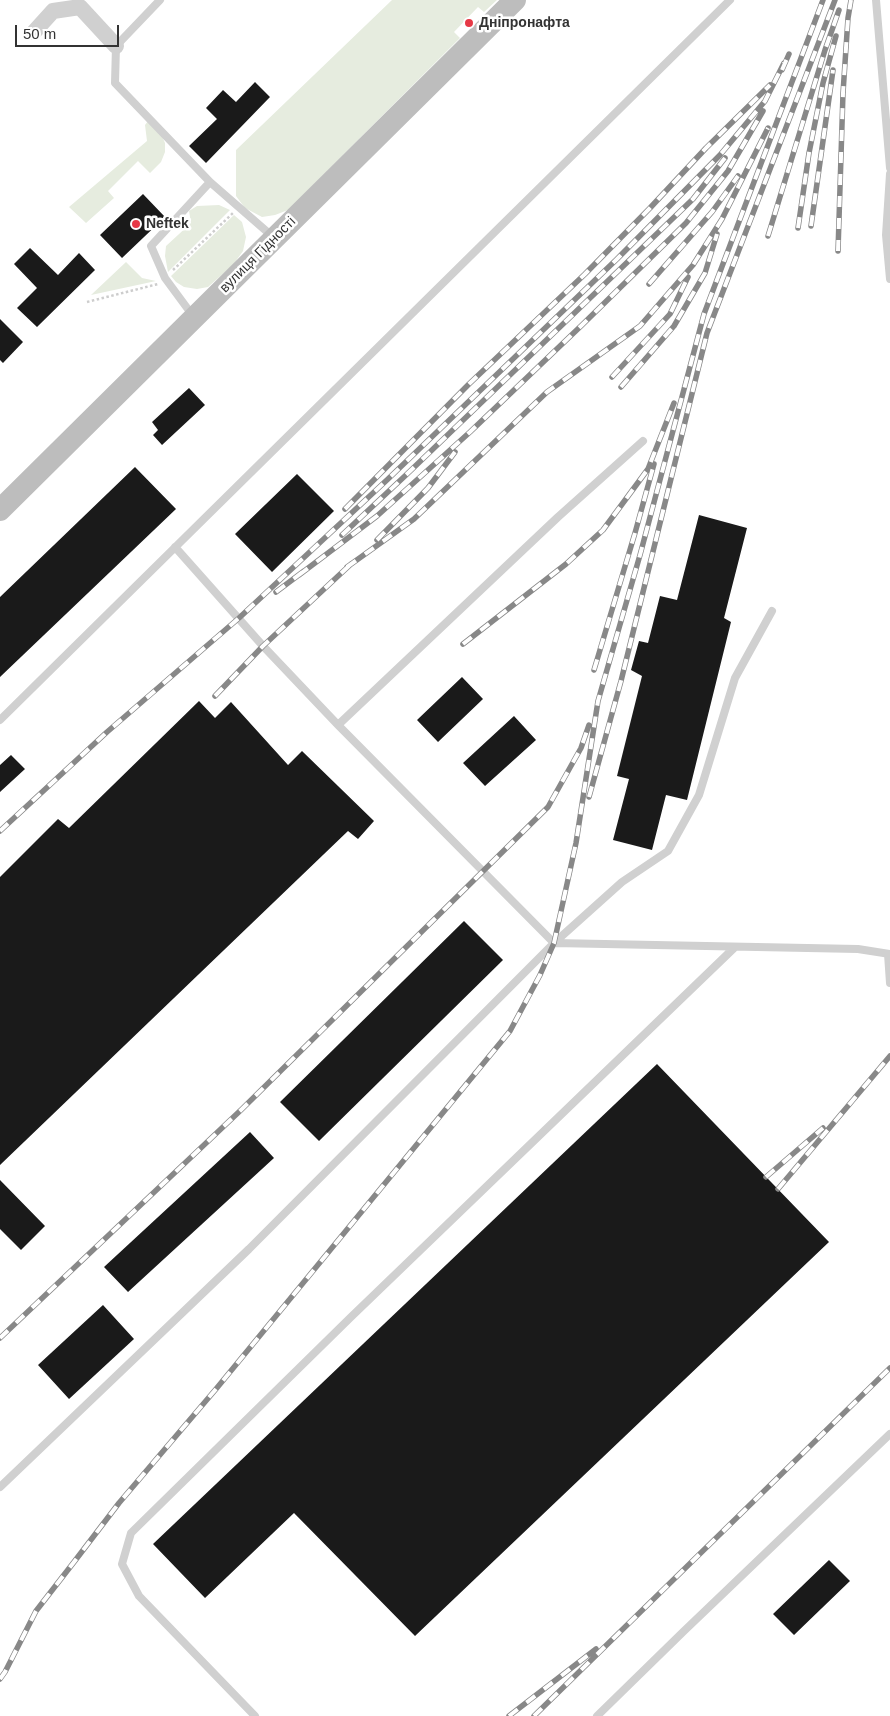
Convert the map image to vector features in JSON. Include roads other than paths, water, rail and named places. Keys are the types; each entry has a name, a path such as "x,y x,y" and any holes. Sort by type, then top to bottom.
{"main road":[{"name":"вулиця Гідності","path":"0,510 515,0"}],"street":[{"path":"34,32 54,11 85,4 116,46"}],"lane":[{"path":"160,0 116,46 115,83 210,182 275,238"},
{"path":"0,720 730,0"},
{"path":"876,0 890,168"},
{"path":"890,174 886,235 890,279"},
{"path":"194,318 165,278 151,246 210,182"},
{"path":"338,725 558,517 643,441"},
{"path":"175,547 263,646 338,725 554,944 858,949 889,954 890,983"},
{"path":"0,1487 249,1249 554,944 622,882 668,851 700,795 735,678 772,611"},
{"path":"254,1716 139,1596 122,1564 131,1534 351,1317 734,948"},
{"path":"597,1716 890,1434"}],"railway":[{"path":"0,1679 36,1611 119,1503 216,1389 510,1031 540,975 554,943 576,843 598,701 640,555 704,314 823,0"},
{"path":"589,797 621,681 707,333 835,0"},
{"path":"838,251 843,93 851,0"},
{"path":"768,236 839,10"},
{"path":"798,228 809,153 823,83 836,36"},
{"path":"782,70 789,54"},
{"path":"0,831 107,732 239,618 388,479 617,259 720,155 765,101 784,63"},
{"path":"811,226 833,70"},
{"path":"345,509 469,384 585,274 706,148 770,85"},
{"path":"299,575 377,516 470,432 686,223 728,171 763,111"},
{"path":"347,567 414,519 547,392 640,326 693,265 722,219 768,128"},
{"path":"342,535 693,199 725,158"},
{"path":"649,284 712,212 738,176"},
{"path":"621,387 674,326 705,273 717,234"},
{"path":"612,377 670,314 688,277"},
{"path":"463,644 566,564 603,530 648,469 674,403"},
{"path":"377,540 428,488 455,452"},
{"path":"594,670 654,464"},
{"path":"215,696 263,646 351,564"},
{"path":"276,592 304,571"},
{"path":"0,1338 242,1109 548,807 581,748 589,725"},
{"path":"778,1189 890,1056"},
{"path":"766,1177 823,1128"},
{"path":"534,1716 890,1368"},
{"path":"509,1716 596,1649"}],"place":[{"name":"Дніпронафта","path":"469,23"},
{"name":"Neftek","path":"136,224"}]}
